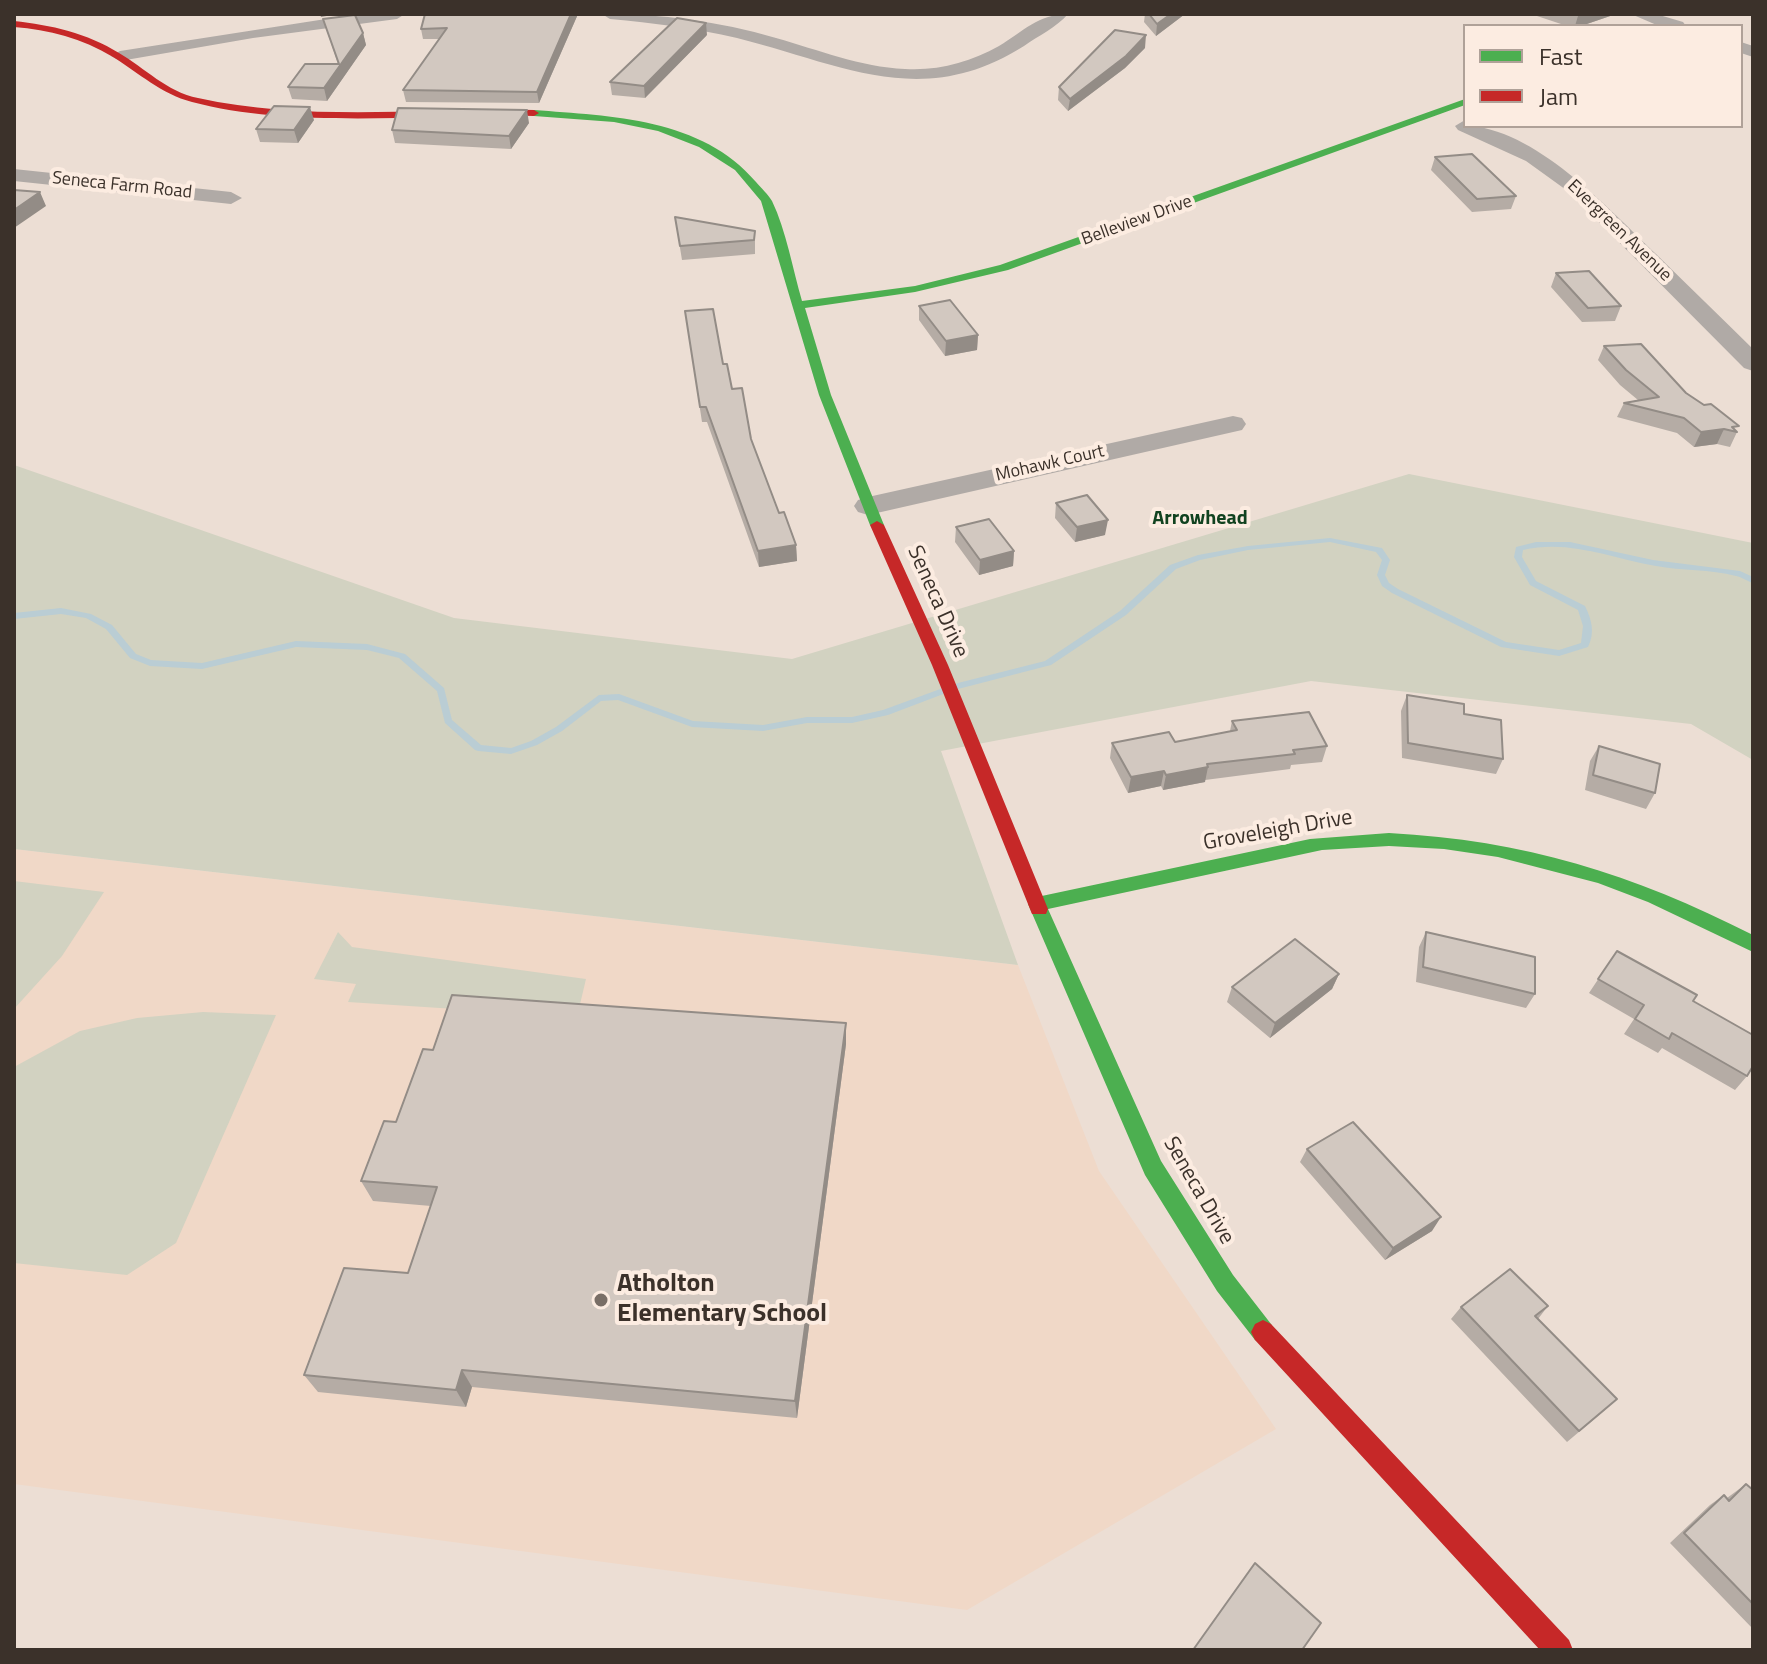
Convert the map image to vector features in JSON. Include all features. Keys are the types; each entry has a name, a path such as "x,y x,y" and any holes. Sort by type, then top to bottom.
{"street":[{"path":"120,56 266,31 397,14"},
{"path":"610,14 714,28 863,71 915,75 949,72 988,59 1060,14"},
{"path":"1639,14 1669,24"},
{"path":"14,34 68,18"},
{"path":"1680,24 1696,18"},
{"name":"Seneca Drive","path":"14,24 43,26 96,44 120,56 142,76 169,91 197,101 296,110 574,116 635,124 692,140 740,166 755,180 766,200 825,395 868,506 940,665 1037,904 1153,1168 1225,1283 1269,1339 1559,1650"},
{"name":"Belleview Drive","path":"799,305 915,289 1004,268 1463,103"},
{"name":"Evergreen Avenue","path":"1435,113 1463,125"},
{"name":"Evergreen Avenue","path":"1469,128 1533,157 1576,188 1753,363"},
{"name":"Seneca Farm Road","path":"14,175 231,198"},
{"name":"Mohawk Court","path":"868,506 1233,424"},
{"name":"Groveleigh Drive","path":"1037,904 1333,842 1381,839 1431,841 1533,855 1589,872 1663,898 1753,944"}],"shaded area":[{"name":"Atholton Elementary School","path":"14,849 1018,965 1099,1171 1276,1429 967,1610 14,1484"}],"green space":[{"path":"14,465 454,618 792,659 1409,474 1753,543 1753,760 1691,724 1311,681 941,751 1018,965 14,849"},
{"path":"14,881 104,892 62,956 14,1009"},
{"path":"338,932 352,947 586,979 577,1017 348,1002 356,984 314,979"},
{"path":"203,1012 276,1015 176,1243 127,1275 14,1263 14,1067 80,1031 137,1018"}],"building":[{"path":"425,14 571,14 537,92 403,90 447,28 421,29"},
{"path":"1149,14 1171,14 1157,24"},
{"path":"355,15 363,33 324,88 288,87 305,64 339,64 323,19"},
{"path":"677,18 706,23 644,86 610,82"},
{"path":"1115,30 1146,35 1126,56 1070,99 1059,87"},
{"path":"274,106 310,107 294,130 256,129"},
{"path":"398,108 527,110 509,136 392,130"},
{"path":"1472,154 1516,196 1477,199 1435,157"},
{"path":"14,190 40,192 14,210"},
{"path":"675,217 755,231 754,240 680,246"},
{"path":"1589,271 1621,306 1588,308 1556,273"},
{"path":"950,300 978,335 946,341 919,306"},
{"path":"713,309 723,364 727,364 732,389 742,388 751,439 779,513 784,512 796,545 758,551 706,407 700,407 685,311"},
{"path":"1641,344 1686,393 1704,405 1711,404 1739,426 1732,427 1737,432 1724,429 1701,432 1684,418 1624,403 1659,397 1626,370 1604,346"},
{"path":"1087,495 1108,520 1077,527 1056,503"},
{"path":"989,519 1014,551 980,560 956,527"},
{"path":"1407,695 1464,704 1464,714 1501,720 1503,759 1408,743"},
{"path":"1309,712 1327,746 1293,750 1295,754 1207,764 1208,767 1166,775 1164,771 1131,777 1112,743 1169,732 1175,742 1237,730 1232,721"},
{"path":"1599,746 1660,764 1655,793 1593,775"},
{"path":"1426,932 1535,957 1535,994 1423,967"},
{"path":"1295,939 1339,974 1275,1023 1232,987"},
{"path":"1617,951 1697,995 1693,1001 1753,1035 1753,1066 1747,1076 1672,1033 1669,1039 1635,1019 1644,1005 1598,979"},
{"path":"452,995 846,1023 795,1401 462,1370 456,1390 304,1375 344,1268 408,1273 437,1187 361,1181 384,1121 396,1122 423,1049 433,1050"},
{"path":"1353,1122 1441,1217 1393,1248 1307,1149"},
{"path":"1510,1269 1548,1306 1535,1316 1617,1399 1579,1431 1461,1307"},
{"path":"1746,1484 1753,1490 1753,1604 1684,1533 1724,1495 1729,1501"},
{"path":"1255,1563 1321,1623 1302,1650 1193,1650"}],"waterway":[{"path":"958,686 1048,663 1123,613 1173,567 1198,558 1248,548 1330,540 1379,550 1386,560 1381,575 1385,584 1395,591 1504,645 1559,653 1585,645 1588,631 1582,608 1533,583 1518,557 1519,549 1553,543 1570,544 1653,563 1740,574 1753,580"},
{"path":"14,616 61,611 88,616 109,627 133,656 150,663 202,666 296,644 367,647 402,656 441,690 448,721 478,748 511,751 559,729 599,698 619,697 692,724 763,728 807,720 852,720 885,713 943,691"}],"traffic: fast":[{"path":"799,305 915,289 1004,268 1463,103"},
{"path":"534,113 614,119 661,129 703,145 739,168 766,200 825,395 877,525"},
{"path":"1037,904 1322,843 1389,840 1444,842 1498,850 1603,878 1655,897 1753,944"},
{"path":"1039,909 1153,1168 1225,1283 1263,1332"}],"traffic: jam":[{"path":"14,24 55,30 94,43 164,88 197,101 280,112 534,113"},
{"path":"877,525 940,665 1039,909"},
{"path":"1263,1332 1559,1650"}],"place":[{"name":"Atholton Elementary School","path":"601,1300"}],"district":[{"name":"Arrowhead","path":"1200,519"}]}
